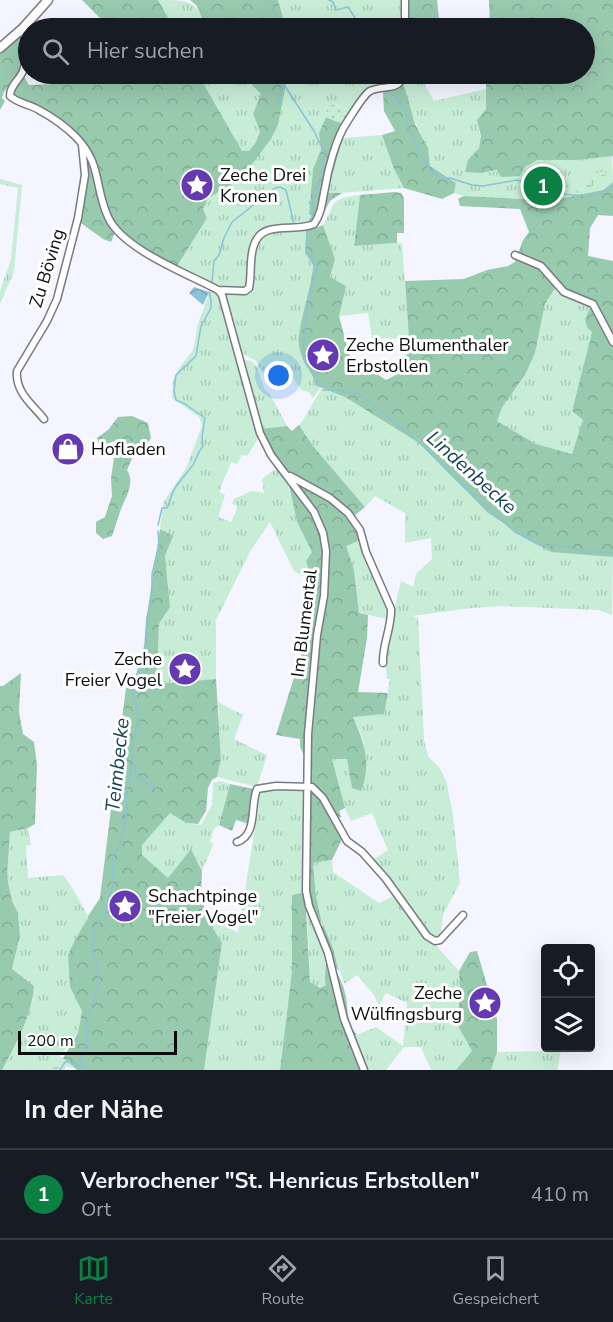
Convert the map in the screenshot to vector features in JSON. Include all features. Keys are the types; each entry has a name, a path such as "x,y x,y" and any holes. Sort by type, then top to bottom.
{"street":[{"path":"32,18 48,0"},
{"path":"405,0 405,18"},
{"path":"0,48 18,32"},
{"path":"18,78 10,88 10,96 51,117 76,137 95,164 105,210 114,227 123,236 190,278 218,290 245,291 249,288 254,245 262,233 271,229 304,227 314,224 321,210 325,186 341,131 370,92 398,84"},
{"name":"Zu Böving","path":"44,419 21,393 16,377 17,371 47,321 57,299 78,218 85,175 81,144"},
{"path":"515,255 541,266 564,292 593,304 613,342"},
{"name":"Im Blumental","path":"218,290 227,307 260,433 272,454 319,519 323,533 326,551 324,597 317,635 310,707 306,891 309,906 328,953 339,1005 364,1070"},
{"name":"Im Blumental","path":"287,475 334,501 348,513 360,530 366,552 391,609 383,650 383,663"},
{"path":"237,842 247,836 253,818 256,789 276,786 308,786 316,789 347,841 362,852 399,894 427,936 435,941 443,937 463,915"}],"green space":[{"path":"82,0 158,0 168,18 100,18"},
{"path":"158,0 184,1 195,7 202,18 168,18"},
{"path":"190,0 278,0 283,18 202,18 196,5"},
{"path":"278,0 402,0 402,18 283,18"},
{"path":"406,0 437,0 439,18 407,18"},
{"path":"489,0 613,0 613,156 579,160 537,160 525,167 520,176 501,177 497,170 482,173 465,172 468,160 479,148 481,136 477,120 486,109 486,84 595,84 595,18 490,18"},
{"path":"18,35 18,76 4,92 2,98 5,101 0,110 0,51"},
{"path":"18,82 18,84 204,84 242,151 249,151 260,131 253,114 261,94 251,84 286,84 278,125 271,139 241,179 208,198 203,209 207,218 176,268 115,232 111,242 78,221 87,175 88,149 79,138 13,96 12,90"},
{"path":"204,84 251,84 261,94 253,114 260,130 256,142 249,151 242,151"},
{"path":"286,84 394,84 367,93 353,111 327,103 326,117 319,133 321,150 313,169 309,214 316,219 304,226 277,227 276,229 306,228 305,252 313,265 300,327 299,345 315,385 321,387 313,398 309,392 301,390 286,367 262,372 256,361 242,353 224,295 227,290 246,292 250,289 255,245 271,228 263,232 254,244 251,252 248,285 245,289 209,283 176,268 207,218 203,209 208,198 241,179 271,139 278,125"},
{"path":"404,84 425,84 434,101 486,89 486,109 478,126 480,144 468,160 482,173 525,167 537,159 579,160 612,156 613,182 603,190 538,203 523,199 464,196 454,193 456,183 430,166 427,147 414,121 404,91"},
{"path":"404,84 415,124 428,148 430,166 456,183 454,193 442,199 404,188 394,169 382,135 395,131 384,111 383,91"},
{"path":"327,103 353,111 343,124 326,117"},
{"path":"326,117 343,124 340,138 343,138 327,193 342,193 330,201 318,223 309,214 313,169 321,150 319,133"},
{"path":"382,135 404,188 327,194 343,138"},
{"path":"601,172 608,172 585,192 561,194 555,198 530,199 524,190 531,183 540,185 545,190 552,190"},
{"path":"0,179 22,185 14,272 0,304 0,291 11,259 18,188 0,184"},
{"path":"613,182 613,216 598,215 590,228 588,256 613,261 613,557 552,552 530,541 487,512 419,443 345,397 315,385 299,345 300,327 313,265 305,253 306,228 323,225 335,259 330,277 346,286 339,316 353,368 377,374 386,380 404,371 409,339 405,281 464,279 487,270 508,266 515,262 523,240 529,232 520,209 460,206 458,199 464,196 523,199 538,203 603,190","holes":["556,287 594,304 585,319 587,327 592,332 572,411 583,420 572,454 536,444 497,421 503,406 525,375 535,353 545,304"]},
{"path":"401,193 404,198 404,233 397,233 397,243 354,246 360,195"},
{"path":"360,195 354,246 402,243 409,339 372,338 368,313 339,316 345,286 330,277 335,259 323,225 335,202"},
{"path":"556,287 595,304 590,308 585,319 592,332 572,411 584,420 572,454 536,444 497,421 503,406 525,375 535,353 545,304"},
{"path":"211,288 220,296 259,437 247,456 242,455 237,464 231,462 219,492 225,495 218,517 231,522 237,509 236,505 232,504 234,499 252,491 264,493 262,479 277,468 270,456 285,473 297,522 312,552 306,561 312,581 294,571 270,522 251,550 216,620 216,679 169,683 157,681 159,624 170,607 165,556 172,536 160,529 163,503 186,468 202,426 199,417 172,398 173,380 193,350 198,324"},
{"path":"251,361 257,367 265,390 270,394 287,426 260,429 243,362"},
{"path":"324,388 345,397 419,443 487,512 585,554 613,557 612,615 599,610 502,606 412,616 418,618 424,740 428,756 441,770 447,784 453,815 460,883 443,915 441,932 435,940 426,932 371,861 388,850 372,813 351,821 342,802 332,759 347,758 352,788 364,742 353,716 384,714 390,679 387,679 384,655 391,620 359,613 354,570 345,546 363,539 394,610 401,581 413,587 416,574 432,559 431,538 405,543 405,513 375,496 365,507 313,446 299,425"},
{"path":"132,416 148,423 151,438 139,456 133,456 127,470 130,486 112,536 103,539 96,533 96,522 105,517 112,496 111,478 114,458 118,453 119,439 100,447 97,438 108,430 118,417"},
{"path":"299,425 313,446 365,507 353,517 363,539 346,546 354,570 359,613 368,615 367,638 358,692 388,693 384,714 353,717 366,762 361,791 352,788 347,759 332,759 345,808 339,811 341,817 336,819 310,783 300,739 276,735 313,617 317,587 312,581 306,561 312,552 297,522 285,468 272,453 260,429 287,426 292,431"},
{"path":"160,529 173,536 165,556 170,607 159,624 157,681 169,683 216,679 221,759 217,777 212,780 208,788 206,811 198,824 186,823 170,813 142,845 142,855 168,878 191,849 202,871 201,899 222,943 204,1070 77,1070 63,1058 78,1033 82,1011 70,987 68,955 100,898 126,688 130,686 143,662 146,621"},
{"path":"21,673 19,712 23,734 34,742 37,765 35,824 10,832 7,877 12,901 18,913 20,936 12,969 34,986 30,1008 22,1029 13,1050 0,1070 0,686"},
{"path":"218,702 243,715 234,739 267,755 257,787 217,777 221,759"},
{"path":"220,781 230,784 219,825 214,829 210,842 213,843 212,847 202,871 198,861 179,864 168,878 142,856 142,845 170,812 186,823 201,825 212,805 213,783"},
{"path":"230,784 253,789 249,824 236,820 232,831 219,825"},
{"path":"264,788 306,790 305,892 292,895 292,971 280,1070 204,1070 222,943 208,914 238,933 258,810 257,792"},
{"path":"309,790 316,791 343,837 332,860 313,863 321,919 333,948 339,971 333,965 316,917 322,927 323,925 313,910 308,891"},
{"path":"28,828 31,845 26,846 28,878 63,875 89,918 76,938 70,987 82,1011 78,1033 52,1070 2,1070 15,1046 33,1000 20,976 12,969 20,936 18,914 12,901 7,877 10,832"},
{"path":"332,860 333,872 379,903 398,894 414,921 459,971 460,996 457,1024 472,1051 456,1070 431,1070 421,1047 404,1047 386,1070 366,1070 352,1037 376,1027 403,1046 407,1003 386,993 379,1007 374,995 357,975 344,984 321,919 316,896 313,863"},
{"path":"305,892 310,982 320,988 326,985 325,953 363,1070 280,1070 292,971 292,895"},
{"path":"307,909 325,953 327,965 326,985 320,988 310,982"},
{"path":"477,951 497,1019 497,1052 491,1070 456,1070 472,1051 457,1024 460,996 459,971 470,952"},
{"path":"333,967 344,990 351,1026 357,1034 352,1037 346,1021"},
{"path":"497,1052 561,1052 557,1070 491,1070"},
{"path":"60,1057 75,1069 66,1066 64,1070 52,1070"}],"water":[{"path":"194,287 209,292 203,305 189,293"}],"waterway":[{"name":"Lindenbecke","path":"271,0 276,18"},
{"path":"329,0 333,2 336,10 348,7 355,18"},
{"path":"280,100 278,99 283,84"},
{"name":"Lindenbecke","path":"284,84 314,131 324,152 321,175 312,201 314,214 308,223"},
{"path":"384,91 398,98 400,104 405,108 408,127 420,154"},
{"path":"423,159 432,172 442,179 450,178 483,186 517,180 528,183 537,193 544,196 561,194 589,196 601,193 613,186"},
{"name":"Teimbecke","path":"212,282 214,261 219,255 232,222 275,188 280,187 286,190 294,224"},
{"name":"Lindenbecke","path":"307,228 307,250 317,268 306,315 304,354 307,366 318,375 316,383 322,387"},
{"name":"Teimbecke","path":"158,525 162,508 167,508 176,486 192,466 203,446 205,418 176,400 174,391 176,375 196,356 201,326 211,308 209,292"},
{"name":"Lindenbecke","path":"322,390 339,390 361,395 420,443 515,532 540,545 566,546 587,553 593,550 613,553"},
{"name":"Teimbecke","path":"96,925 104,918 112,888 113,855 119,848 127,810 127,789 133,763 131,746 140,719 132,692 146,642 147,618 152,598 152,574 159,545 158,531"},
{"path":"133,766 140,779 157,789"},
{"name":"Teimbecke","path":"85,1070 80,1060 87,1043 86,1024 99,984 92,949 95,936 92,928"},
{"path":"60,1070 65,1062 81,1066"}],"place":[{"name":"Zeche Drei Kronen","path":"197,185"},
{"name":"Verbrochener \"St. Henricus Erbstollen\"","path":"543,186"},
{"name":"Zeche Blumenthaler Erbstollen","path":"323,355"},
{"name":"Hofladen","path":"68,449"},
{"name":"Zeche Freier Vogel","path":"185,669"},
{"name":"Schachtpinge \"Freier Vogel\"","path":"125,906"},
{"name":"Zeche Wülfingsburg","path":"485,1003"}]}
